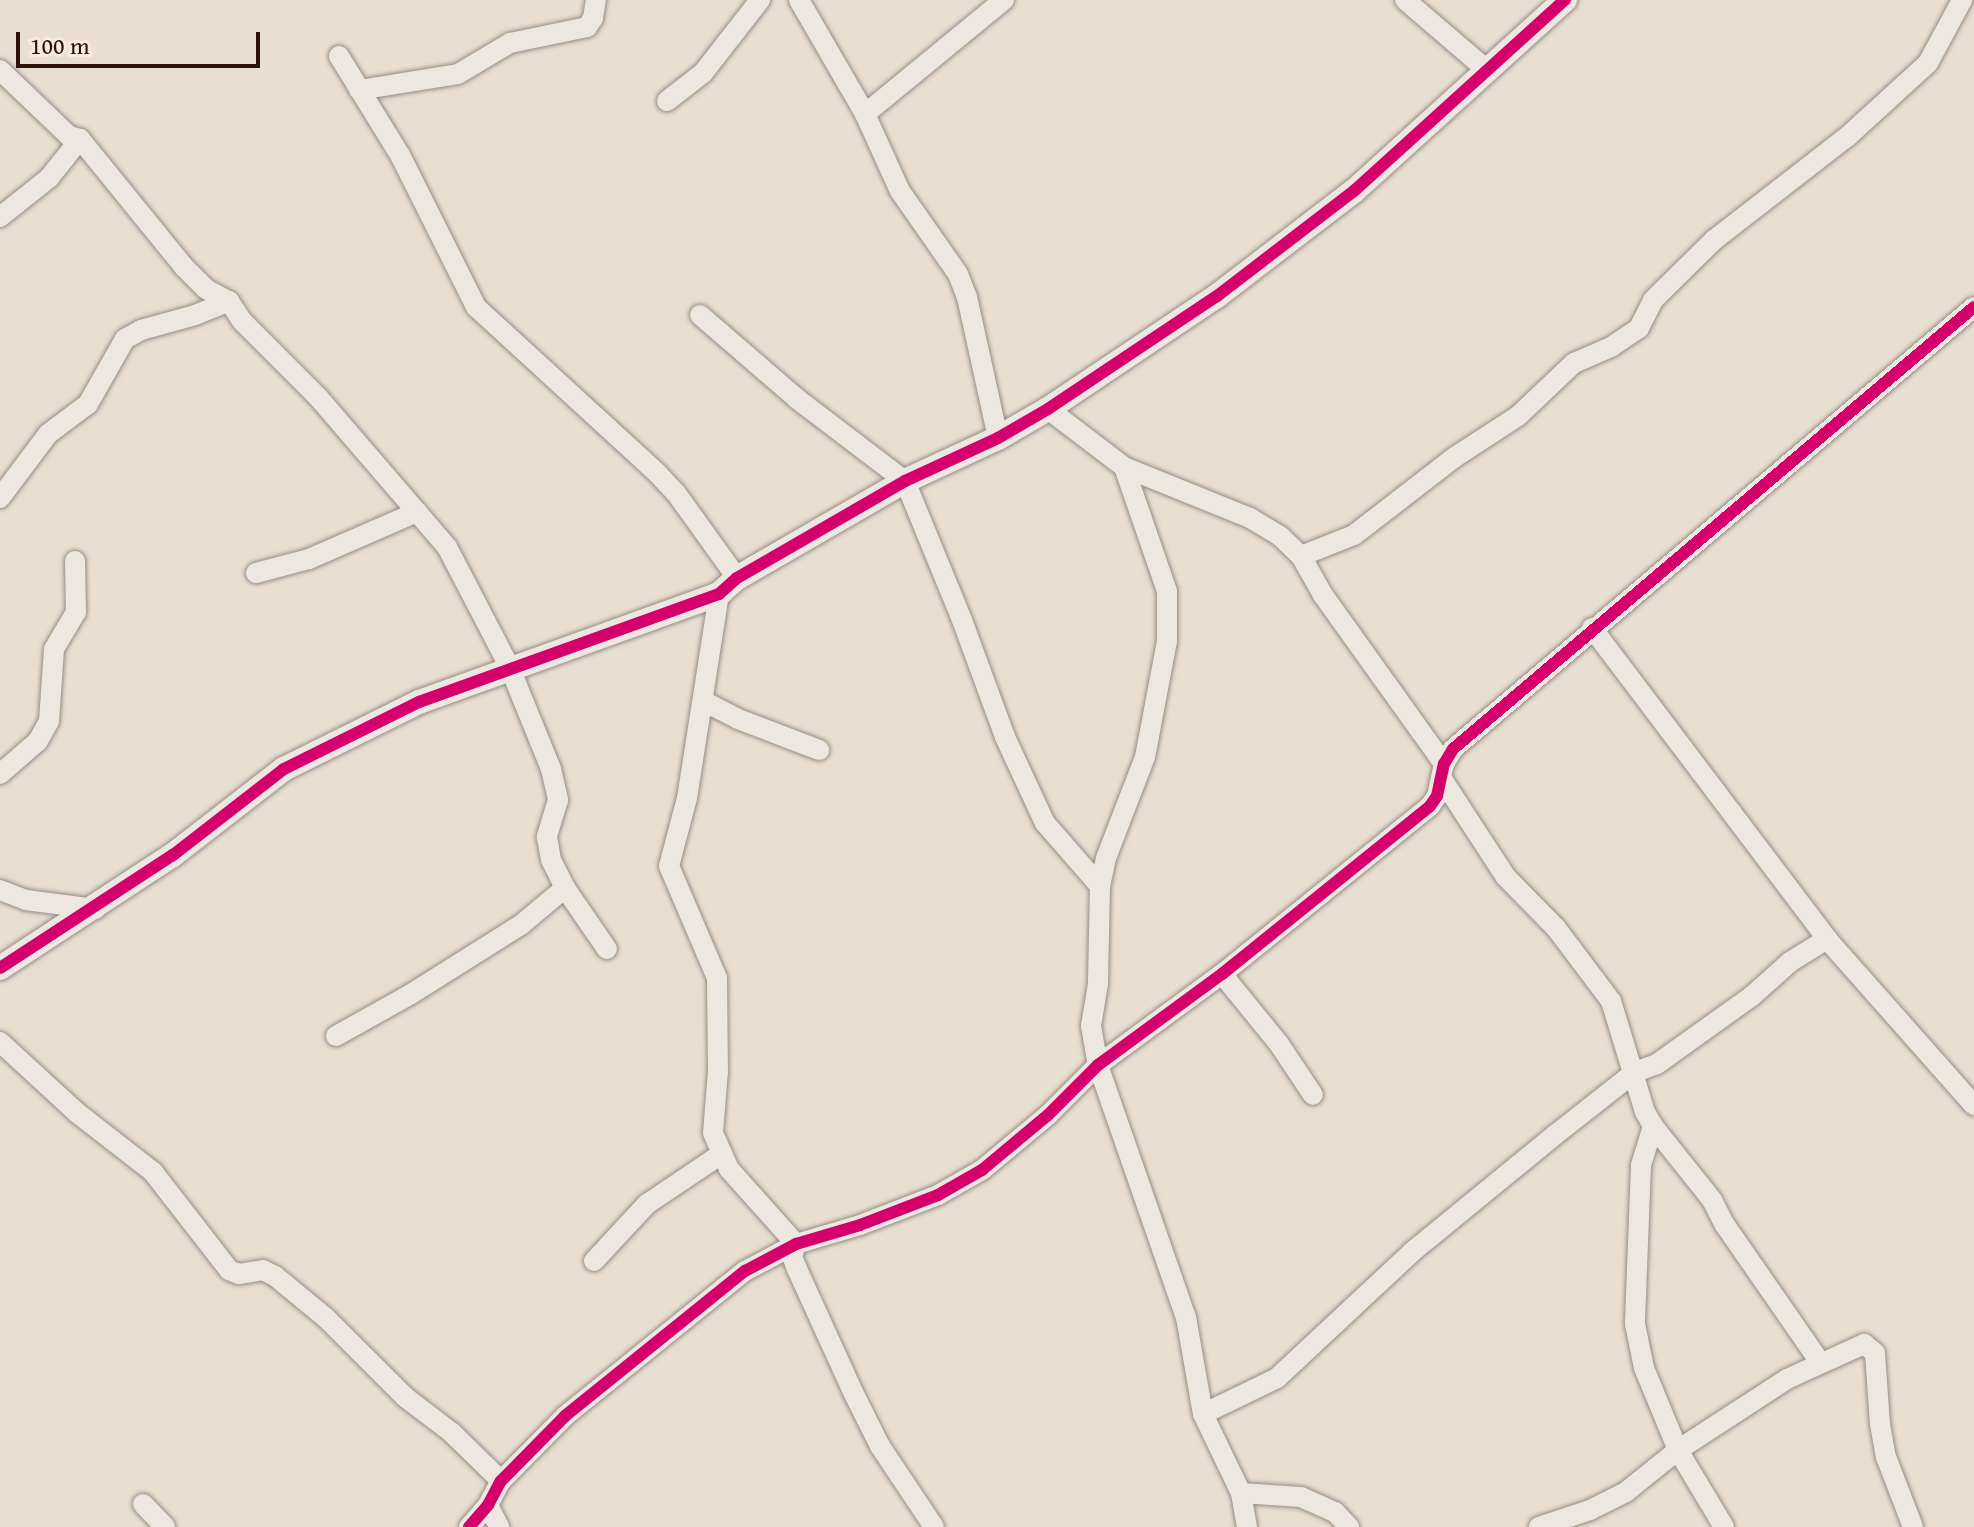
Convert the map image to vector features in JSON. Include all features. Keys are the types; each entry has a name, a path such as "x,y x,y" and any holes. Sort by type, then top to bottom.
{"street":[{"path":"359,90 458,74 510,43 587,27 593,18 596,0"},
{"path":"667,101 703,73 760,0"},
{"path":"799,0 865,114 900,191 958,274 967,297 998,438"},
{"path":"865,114 1004,0"},
{"path":"1405,0 1488,71"},
{"path":"0,968 95,909 173,855 284,769 419,702 728,586 905,481 998,438 1048,409 1217,296 1341,201 1565,0"},
{"path":"1301,556 1354,535 1455,457 1518,416 1574,363 1611,347 1639,328 1653,300 1714,240 1857,129 1928,63 1962,0"},
{"path":"339,56 400,155 476,307 676,493 728,586 703,701 687,798 669,866 717,978 718,1071 712,1110 713,1133 720,1155 796,1244"},
{"path":"0,70 69,136 80,139 184,267 206,289 229,301 242,321 318,397 447,547 510,668 555,783 558,807 547,837 551,860 565,888 607,949"},
{"path":"0,217 49,178 80,139"},
{"path":"0,498 48,434 88,404 125,339 141,330 195,315 229,301"},
{"path":"469,1527 488,1505 501,1481 565,1416 745,1271 796,1244 860,1225 938,1195 982,1170 1048,1115 1098,1065 1222,974 1430,806 1453,749 1974,307"},
{"path":"700,315 796,398 905,481 962,620 1005,737 1045,823 1100,886"},
{"path":"1048,409 1124,467 1250,518 1280,536 1301,556 1323,595 1443,772 1506,877 1556,928 1594,974 1621,1022 1645,1112 1653,1126 1712,1200 1725,1225 1820,1362"},
{"path":"1124,467 1161,570 1169,612 1145,757 1106,858 1100,886 1098,984 1091,1026 1098,1065 1186,1317 1203,1414 1241,1493 1247,1527"},
{"path":"256,573 309,559 417,512"},
{"path":"0,774 38,741 49,721 54,649 76,615 75,561"},
{"path":"1592,628 1827,939 1974,1105"},
{"path":"703,701 738,719 819,750"},
{"path":"336,1036 411,994 522,924 565,888"},
{"path":"0,890 26,900 95,909"},
{"path":"1203,1414 1277,1378 1412,1252 1635,1072 1657,1064 1752,996 1790,962 1827,939"},
{"path":"1222,974 1279,1044 1313,1095"},
{"path":"0,1042 76,1112 153,1172 229,1270 239,1274 263,1270 275,1276 326,1318 405,1397 451,1432 501,1481"},
{"path":"1653,1126 1641,1165 1635,1324 1644,1368 1678,1450 1724,1527"},
{"path":"594,1261 647,1204 720,1155"},
{"path":"796,1244 792,1256 797,1269 853,1392 880,1446 934,1527"},
{"path":"1539,1527 1590,1510 1626,1492 1660,1468 1678,1450 1820,1362 1864,1344 1875,1353 1878,1413 1886,1457 1913,1527"},
{"path":"1241,1493 1301,1497 1335,1512 1349,1527"},
{"path":"143,1504 165,1527"},
{"path":"488,1505 499,1527"}],"cycle path":[{"path":"0,968 173,855 284,769 419,702 719,594 737,578 905,481 998,438 1048,409 1217,296 1354,191 1565,0"},
{"path":"469,1527 488,1505 501,1481 565,1416 745,1271 796,1244 860,1225 938,1195 982,1170 1048,1115 1098,1065 1222,974 1430,806 1437,796 1444,764 1453,749 1974,307"}]}
